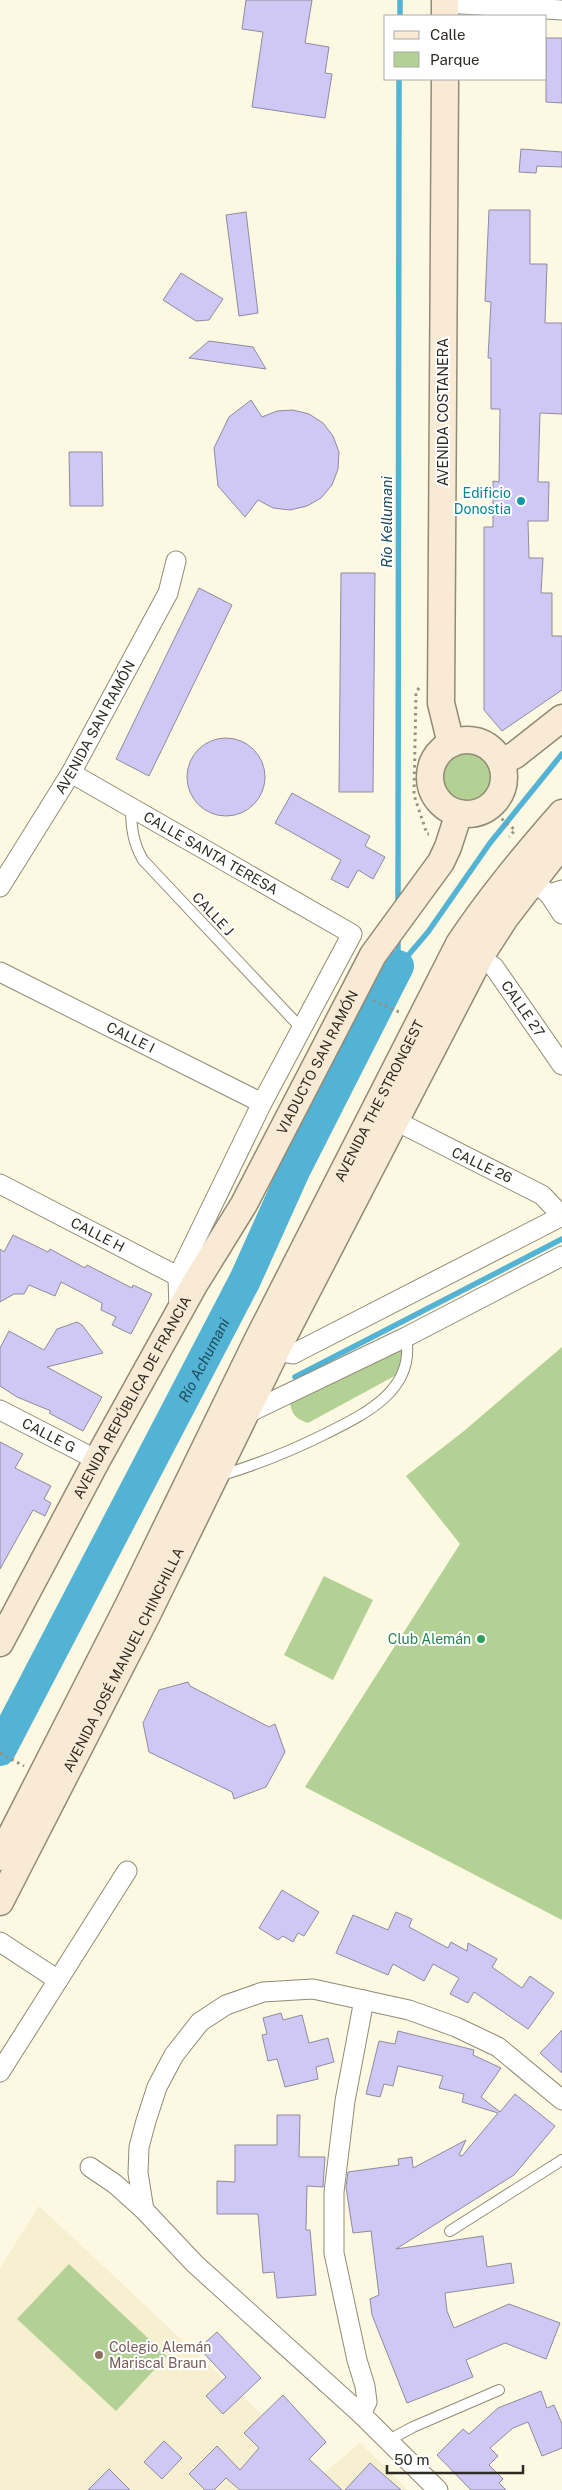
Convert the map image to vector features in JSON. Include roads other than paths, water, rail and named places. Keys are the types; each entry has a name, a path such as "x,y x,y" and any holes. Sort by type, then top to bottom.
{"street":[{"path":"445,7 562,10"},
{"name":"AVENIDA COSTANERA","path":"445,80 440,703 451,744"},
{"name":"AVENIDA SAN RAMÓN","path":"0,887 71,773 168,593 176,561"},
{"path":"501,762 515,755 562,718"},
{"path":"461,741 480,743 496,754 501,762 504,774 503,787 498,798 489,807 455,825 434,794 430,783 430,771 434,760 441,750 461,741"},
{"name":"CALLE SANTA TERESA","path":"71,773 352,934"},
{"name":"AVENIDA THE STRONGEST","path":"539,883 562,813"},
{"name":"VIADUCTO SAN RAMÓN","path":"179,1313 186,1281 244,1204 358,999 373,955 441,862 455,825"},
{"name":"AVENIDA THE STRONGEST","path":"234,1410 470,951 539,883 562,844"},
{"path":"539,883 562,914"},
{"name":"AVENIDA REPÚBLICA DE FRANCIA","path":"186,1281 262,1103 352,934"},
{"name":"CALLE 27","path":"470,951 494,966 562,1065"},
{"name":"CALLE I","path":"0,972 262,1103"},
{"name":"CALLE 26","path":"386,1116 542,1195 562,1216"},
{"name":"CALLE H","path":"0,1184 186,1281"},
{"path":"266,1346 293,1354 562,1216"},
{"path":"234,1410 406,1337 562,1256"},
{"name":"AVENIDA REPÚBLICA DE FRANCIA","path":"2,1635 179,1313"},
{"name":"CALLE G","path":"0,1410 97,1460"},
{"name":"AVENIDA JOSÉ MANUEL CHINCHILLA","path":"0,1857 137,1611 215,1477 234,1410"},
{"name":"AVENIDA JOSÉ MANUEL CHINCHILLA","path":"0,1902 234,1410"},
{"path":"0,2072 127,1872"},
{"path":"0,1942 58,1980"},
{"path":"144,2210 138,2173 139,2146 157,2088 174,2055 200,2022 226,2005 263,1992 313,1989 409,2010 456,2027 498,2047 562,2100"},
{"path":"361,2414 367,2402 365,2386 354,2352 334,2253 334,2192 343,2109 364,2000"},
{"path":"90,2167 115,2184 144,2210 195,2264 361,2414 438,2490"}],"lane":[{"name":"CALLE J","path":"131,807 132,832 136,848 143,860 301,1028"},
{"path":"215,1477 293,1450 364,1415 396,1385 404,1372 409,1351 406,1337"},
{"path":"450,2231 562,2160"},
{"path":"388,2440 413,2427 499,2390"}],"waterway":[{"name":"Río Kellumani","path":"400,0 400,15"},
{"name":"Río Kellumani","path":"398,904 399,80"},
{"path":"399,966 428,932 490,843 562,754"},
{"name":"Río Kellumani","path":"398,936 398,966"},
{"name":"Río Achumani","path":"0,1750 245,1280 294,1171 398,966"},
{"path":"295,1377 562,1239"}],"place":[{"name":"Edificio Donostia","path":"521,501"},
{"name":"Club Alemán","path":"481,1639"},
{"name":"Colegio Alemán Mariscal Braun","path":"99,2355"}]}
